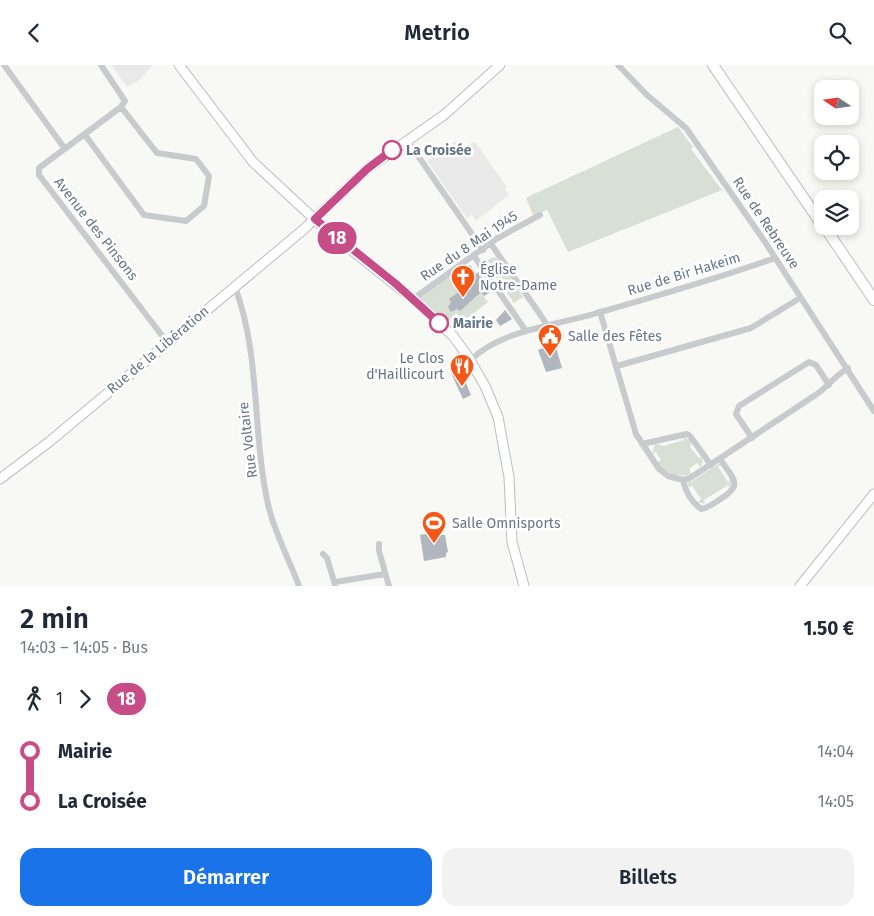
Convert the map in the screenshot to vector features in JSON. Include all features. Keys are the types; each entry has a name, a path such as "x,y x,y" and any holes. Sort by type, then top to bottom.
{"main road":[{"path":"713,65 814,212"},
{"path":"830,235 874,300"}],"street":[{"path":"4,65 65,149"},
{"path":"84,135 144,215 186,221 204,206 209,176 196,159 157,153 123,104 101,65"},
{"path":"180,65 247,156 315,219 413,299 453,335 491,398 500,424 509,477 512,542 524,586"},
{"name":"Rue de la Libération","path":"0,479 49,442 167,341 235,287 315,219 367,169 459,102 500,65"},
{"name":"Rue de Rebreuve","path":"618,65 647,95 686,128 775,258 848,368 874,411"},
{"name":"Avenue des Pinsons","path":"123,104 40,168 39,175 167,341"},
{"path":"407,140 483,250"},
{"name":"Rue du 8 Mai 1945","path":"413,299 458,265 483,250 511,229 540,215"},
{"path":"491,244 547,327"},
{"path":"474,256 526,331"},
{"name":"Rue de Bir Hakeim","path":"470,361 484,350 526,331 600,313 775,258"},
{"name":"Rue Voltaire","path":"235,287 250,348 256,418 268,505 298,586"},
{"path":"617,366 751,328 800,298"},
{"path":"600,313 636,434 660,469 668,476 683,480 690,478 752,438 829,385 838,374 848,368"},
{"path":"752,438 736,414 739,406 809,362 816,365 829,385"},
{"path":"642,444 687,434 693,439 711,465"},
{"path":"683,480 685,488 696,506 706,509 732,492 735,487 735,482 720,459"},
{"path":"800,586 874,494"},
{"path":"380,544 378,551 389,586"},
{"path":"323,555 327,558 335,584 385,574"}],"shaded area":[{"path":"111,65 153,65 138,81 127,87"},
{"path":"678,127 693,147 691,149 722,190 568,252 547,210 533,215 526,198"},
{"path":"456,141 460,148 475,142 507,187 505,189 509,195 476,221 472,215 467,218 427,161"},
{"path":"493,257 497,258 523,297 514,303 489,267 485,265 485,262"},
{"path":"456,271 461,277 469,275 488,302 464,321 456,313 446,323 419,297"},
{"path":"683,437 692,441 690,447 699,458 701,456 703,463 700,467 697,463 689,469 691,474 681,476 664,470 657,463 661,460 656,452 652,454 655,444 664,446 684,440"},
{"path":"718,464 721,464 718,467 728,482 731,480 730,488 728,485 704,500 705,504 698,502 701,499 692,486 687,487 688,481 691,482"}],"building":[{"path":"470,265 476,274 479,272 492,291 484,296 481,292 460,311 457,309 451,312 448,307 451,302 449,299 472,282 464,271"},
{"path":"505,310 512,319 500,326 496,320"},
{"name":"Salle des Fêtes","path":"553,337 562,368 546,372 538,350 543,348 541,341"},
{"name":"Le Clos d'Haillicourt","path":"462,370 471,395 463,399 451,373"},
{"name":"Salle Omnisports","path":"442,531 442,535 445,535 448,552 446,557 424,561 420,535"}],"bus line":[{"name":"18","path":"392,150 367,169 315,219 396,284 439,323"}],"place":[{"name":"La Croisée","path":"392,150"},
{"name":"Église Notre-Dame","path":"463,298"},
{"name":"Mairie","path":"439,323"},
{"name":"Salle des Fêtes","path":"550,357"},
{"name":"Le Clos d'Haillicourt","path":"462,387"},
{"name":"Salle Omnisports","path":"434,544"}]}
